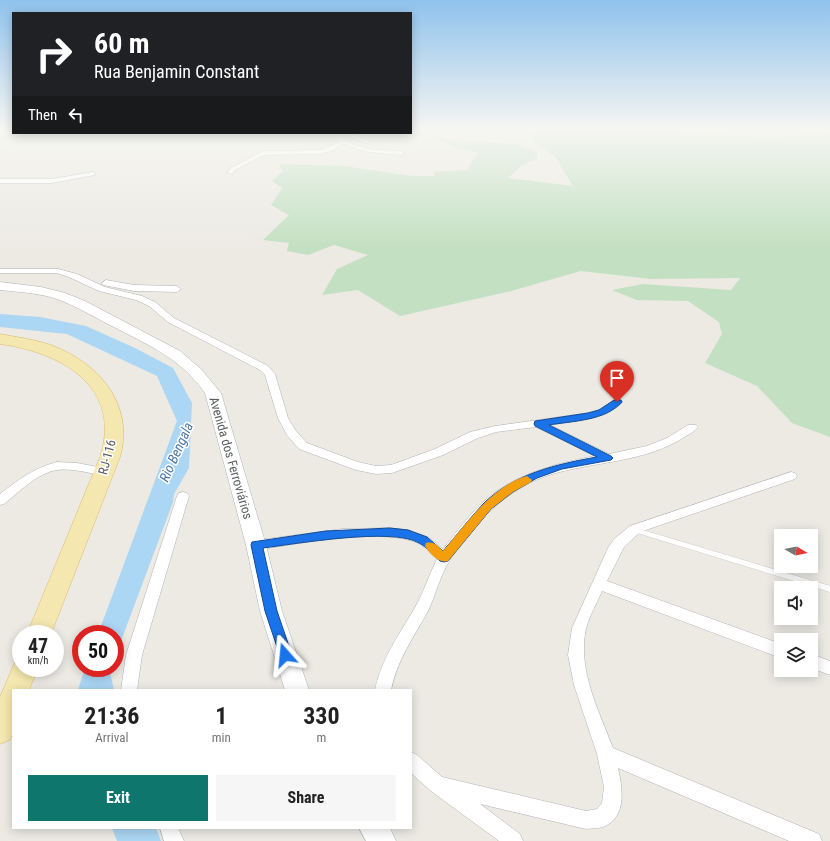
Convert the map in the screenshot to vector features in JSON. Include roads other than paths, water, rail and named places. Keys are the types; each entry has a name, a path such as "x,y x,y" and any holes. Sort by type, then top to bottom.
{"main road":[{"name":"Avenida dos Ferroviários","path":"0,286 41,291 67,298 175,354 202,376 213,393 256,545 271,611 297,689"},
{"name":"RJ-116","path":"0,339 31,343 49,349 82,368 95,379 105,392 113,417 114,442 104,472 43,625"},
{"path":"16,689 21,677"},
{"path":"374,829 382,841"}],"street":[{"path":"230,173 233,169"},
{"path":"0,181 52,181 93,174"},
{"path":"0,271 58,271 86,275 104,282 134,288 177,289"},
{"path":"58,271 74,276 102,289 146,301 171,320 254,362 270,374 283,418 291,433 303,446 356,466 376,470 392,469 439,452 474,435 495,429 588,416 602,412 617,402"},
{"path":"539,424 608,458"},
{"path":"383,689 384,679 394,655 424,605 444,558 487,506 509,490 534,476 561,466 608,458 650,448 671,441 692,427"},
{"path":"0,501 32,475 51,467 67,466 104,472"},
{"path":"437,785 586,820 602,818 612,807 613,787 606,754 582,685 576,654 579,628 598,584 619,543 635,529 791,476"},
{"path":"129,689 134,655 183,496"},
{"path":"256,545 326,536 390,532 408,534 423,540 444,558"},
{"path":"598,584 774,648"},
{"path":"818,664 830,668"},
{"path":"606,754 812,841"},
{"path":"412,762 437,785 498,828 513,841"},
{"path":"169,829 174,841"}],"lane":[{"path":"635,529 830,589"}],"water":[{"name":"Rio Bengala","path":"0,314 40,317 86,326 135,348 173,368 192,403 189,468 174,494 173,502 124,633 124,625 101,625 177,421 157,376 67,334 0,327"},
{"path":"82,677 111,677 114,689 78,689"},
{"path":"112,829 156,829 161,841 117,841"}]}
